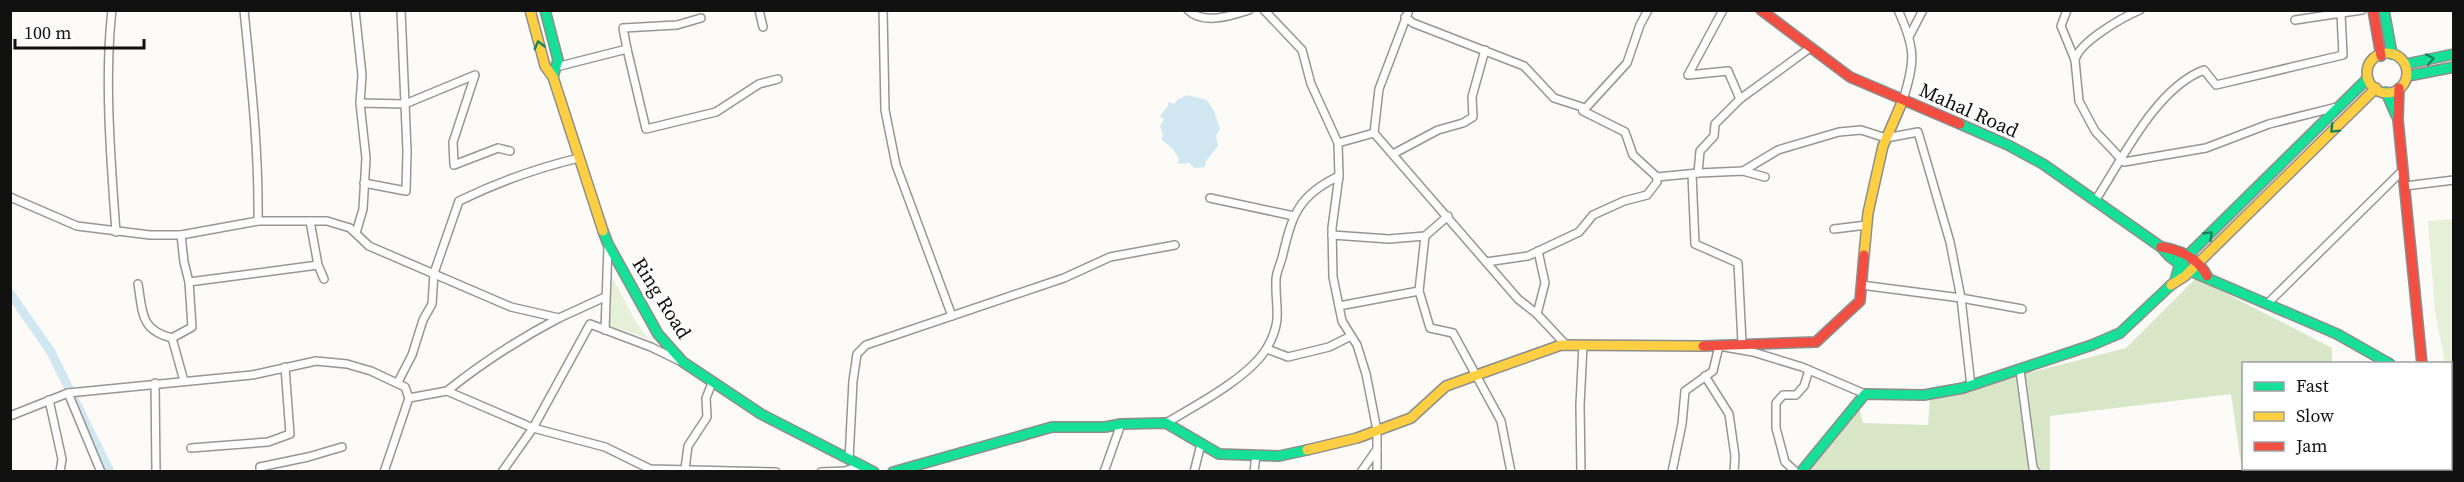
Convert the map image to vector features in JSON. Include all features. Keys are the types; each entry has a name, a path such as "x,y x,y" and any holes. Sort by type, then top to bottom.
{"street":[{"path":"112,10 109,49 111,171 116,232"},
{"path":"244,10 259,162 258,221"},
{"path":"355,10 362,75 360,103 366,158 363,209 356,233"},
{"path":"364,183 406,191 407,151 401,10"},
{"name":"Ring Road","path":"530,10 545,66 553,77 572,128 588,189 608,244 658,334 683,362 712,383 761,414 874,471"},
{"path":"544,10 558,60 553,77"},
{"path":"759,10 763,27"},
{"path":"883,10 885,110 896,165 952,316"},
{"path":"1188,10 1194,17 1214,18 1249,10"},
{"path":"1264,10 1302,50 1311,84 1338,143 1339,176 1334,199 1332,235 1333,277 1342,321 1357,345 1366,374 1377,430 1377,471"},
{"path":"1583,111 1627,63 1640,25 1648,10"},
{"path":"1723,10 1688,75 1728,71 1740,99"},
{"name":"Mahal Road","path":"1761,10 1850,77 2008,145 2043,164 2161,247 2168,256 2198,275 2207,276 2337,334 2388,362"},
{"path":"1166,423 1219,453 1279,456 1357,438 1411,418 1446,386 1566,345 1719,346 1742,343 1816,342 1860,301 1867,225 1883,146 1903,100 1914,61 1909,37 1898,10"},
{"path":"1909,37 1923,10"},
{"path":"2067,10 2061,26 2075,60 2079,101 2095,131 2124,162 2206,148 2269,124 2343,105"},
{"path":"2075,60 2077,54 2088,43 2128,15 2140,10"},
{"path":"2295,20 2362,10"},
{"path":"2373,10 2381,56"},
{"path":"2384,10 2392,54 2406,64 2408,76"},
{"path":"1407,14 1413,23 1524,66 1554,98 1582,106 1583,111 1625,132 1633,155 1657,177 1658,182 1647,195 1624,201 1593,215 1579,232 1528,256 1486,262"},
{"path":"1407,14 1379,89 1374,133 1518,299 1537,314 1566,345"},
{"path":"2095,201 2158,104 2171,89 2193,74 2204,70 2216,85 2343,55 2341,14"},
{"path":"701,18 677,25 623,28 646,129 716,112 759,84 778,78"},
{"path":"1742,343 1738,263 1695,244 1695,174 1700,151 1714,136 1715,124 1740,99 1810,48"},
{"path":"556,67 627,49"},
{"path":"1393,154 1438,130 1463,123 1473,117 1472,98 1485,50"},
{"path":"2175,281 2180,263 2367,79 2367,69 2373,59 2392,54"},
{"path":"2406,64 2454,54"},
{"path":"2367,79 2376,88 2393,92 2408,76 2454,67"},
{"path":"360,103 405,104 475,75 453,142 454,165 498,148 510,151"},
{"path":"1719,346 1753,352 1809,370 1865,393 1924,395 1971,386 2092,345 2120,333 2175,281 2198,263 2376,88"},
{"path":"2399,88 2398,120 2419,362"},
{"path":"2386,92 2398,120"},
{"path":"1743,171 1778,150 1839,132 1860,130 1886,138 1918,132 1922,138 1950,242 1961,298 1971,386"},
{"path":"1338,143 1374,133"},
{"path":"398,382 412,355 423,320 432,304 434,273 459,201 509,178 579,158"},
{"path":"2268,303 2403,170"},
{"path":"1657,177 1743,171 1765,177"},
{"path":"893,471 1052,427 1105,427 1121,424 1166,423 1218,392 1246,370 1267,349 1278,322 1275,277 1289,226 1302,201 1322,184 1339,176"},
{"path":"2405,186 2454,180"},
{"path":"10,197 77,226 116,232 181,235 258,221 327,221 350,228 369,246 511,308 559,318"},
{"path":"1210,198 1294,216"},
{"path":"1332,235 1389,239 1425,236 1448,216"},
{"path":"310,221 318,265 324,279"},
{"path":"1833,229 1867,225"},
{"path":"138,284 144,319 155,334 172,338 192,327 189,282 181,235"},
{"path":"1425,236 1419,291 1430,328 1453,333 1477,374 1501,421 1511,471"},
{"path":"605,330 608,244"},
{"path":"849,459 853,381 857,354 866,345 1064,278 1110,257 1175,246"},
{"name":"Mahal Road","path":"2161,247 2172,248 2187,256 2204,268 2207,276"},
{"path":"1537,314 1545,283 1538,251"},
{"path":"189,282 318,265"},
{"path":"1861,285 1961,298 2022,309"},
{"path":"1339,306 1419,291"},
{"path":"409,398 447,392 474,370 523,337 605,297"},
{"path":"502,471 533,428 590,324 683,362"},
{"path":"1267,349 1288,357 1329,347 1351,336"},
{"path":"172,338 183,381"},
{"path":"1581,471 1580,405 1583,345"},
{"path":"1672,471 1682,424 1685,391 1713,371 1719,346"},
{"path":"10,416 68,393 252,375 316,361 347,364 398,382 405,387 409,398 384,471"},
{"path":"191,448 268,442 290,434 285,367"},
{"path":"1796,471 1785,462 1776,428 1776,403 1784,395 1796,395 1804,386 1809,370"},
{"path":"2020,370 2033,468 2036,471"},
{"path":"1706,376 1729,414 1736,456 1734,471"},
{"path":"155,383 156,471"},
{"path":"685,470 688,446 707,417 706,398 712,383"},
{"path":"447,392 533,428 605,447 650,470 776,471"},
{"path":"68,393 101,471"},
{"path":"1801,471 1865,393"},
{"path":"49,400 63,459 60,471"},
{"path":"1104,471 1121,424"},
{"path":"1194,471 1201,444"},
{"path":"260,471 260,467 342,447"},
{"path":"1361,471 1377,448"},
{"path":"1254,471 1256,455"},
{"path":"821,471 845,471 862,465"}],"green space":[{"path":"2454,219 2453,395 2452,362 2445,362 2435,311 2428,221"},
{"path":"611,275 637,324 649,339 610,326"},
{"path":"2196,278 2332,348 2332,362 2242,362 2242,470 2337,471 2242,471 2231,394 2050,416 2050,471 1806,472 1859,407 1863,423 1928,425 1930,398 2126,348"}],"water":[{"path":"1187,95 1207,100 1214,111 1220,129 1216,136 1218,146 1206,161 1205,167 1194,168 1190,163 1178,164 1179,159 1173,149 1161,139 1163,135 1160,126 1164,119 1160,116 1168,106 1168,102 1174,104"}],"waterway":[{"path":"10,293 51,352 110,472"}],"traffic: fast":[{"path":"545,10 558,60 553,77"},
{"path":"2384,10 2392,54"},
{"path":"2406,64 2454,54"},
{"path":"2408,76 2454,67"},
{"path":"2175,281 2180,263 2367,79"},
{"path":"2386,92 2396,115"},
{"path":"1960,124 2008,145 2043,164 2161,247 2188,270 2337,334 2386,362"},
{"path":"603,231 658,334 683,362 761,414 874,472"},
{"path":"1801,472 1865,394 1924,395 1963,388 2092,345 2120,333 2171,285"},
{"path":"893,472 1052,427 1105,427 1121,424 1166,423 1219,454 1279,456 1307,450"}],"traffic: slow":[{"path":"530,10 545,66 553,77 603,231"},
{"path":"2387,53 2401,59 2407,73 2401,87 2387,93 2373,87 2367,73 2373,59 2387,53"},
{"path":"2171,285 2185,276 2376,88"},
{"path":"1864,255 1868,213 1883,146 1903,100"},
{"path":"1307,450 1357,438 1411,418 1446,386 1561,345 1703,346"}],"traffic: jam":[{"path":"1761,10 1850,77 1960,124"},
{"path":"2373,10 2381,56"},
{"path":"2399,88 2398,120 2422,362"},
{"path":"2161,247 2188,256 2199,264 2207,276"},
{"path":"1703,346 1816,342 1860,301 1864,255"}]}
